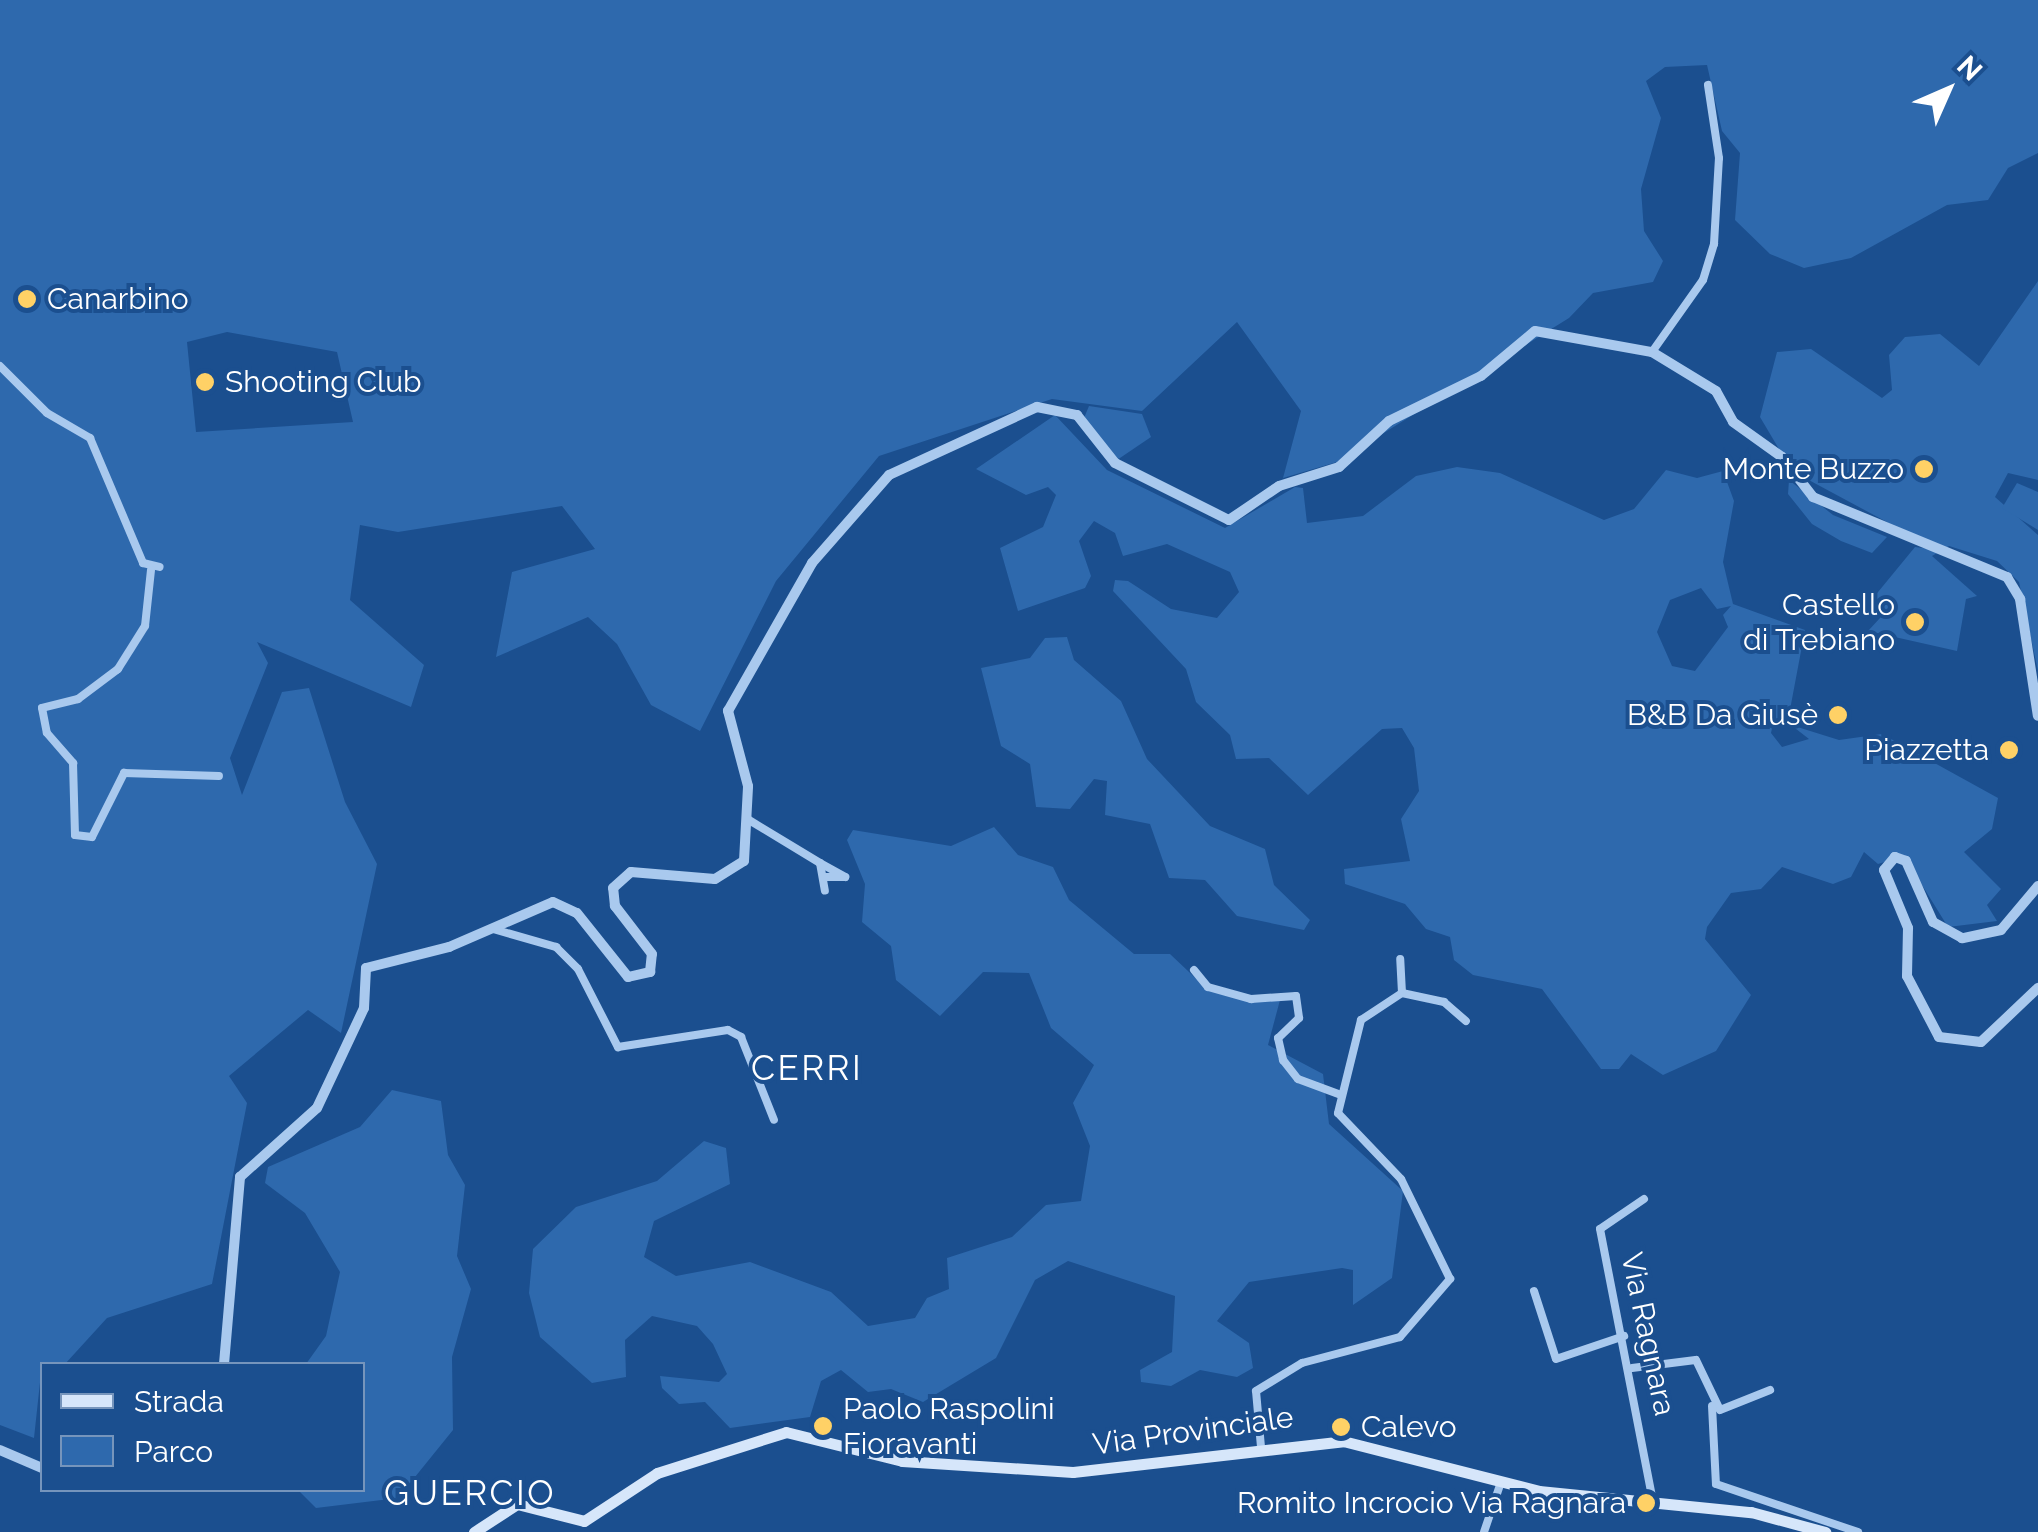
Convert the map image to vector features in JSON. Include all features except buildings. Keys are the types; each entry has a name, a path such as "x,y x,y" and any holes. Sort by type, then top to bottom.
{"main road":[{"name":"Via Provinciale","path":"474,1532 517,1504 584,1521 632,1484 774,1433 902,1461 1073,1472 1260,1447 1372,1445 1502,1482 1653,1501 1825,1532"}],"street":[{"path":"1652,352 1703,280 1714,244 1720,158 1708,84"},
{"path":"224,1362 240,1177 317,1108 364,1008 366,968 489,928 532,906 564,903 628,976 641,978 652,954 616,906 618,879 727,875 746,856 749,820 728,734 730,701 812,563 886,477 1037,407 1061,408 1115,463 1235,520 1279,486 1338,466 1389,420 1482,376 1535,330 1652,352 1716,392 1733,422 1782,457 1813,496 2007,578 2035,683 2038,716"},
{"path":"0,366 47,413 90,438 155,569 145,626 118,670 78,699 42,708 46,733 73,764 75,835 92,837 124,773 219,776"},
{"path":"749,820 845,877 826,877"},
{"path":"2038,886 2002,930 1962,938 1933,922 1906,861 1895,856 1884,870 1908,928 1906,976 1940,1036 1981,1042 2038,988"},
{"path":"820,863 826,877 825,891"},
{"path":"489,928 556,947 578,969 618,1048 706,1032 741,1037 774,1120"},
{"path":"1400,960 1402,992"},
{"path":"1194,970 1208,987 1251,999 1296,996 1298,1018 1278,1038 1283,1060 1298,1079 1341,1096"},
{"path":"1260,1447 1256,1391 1302,1363 1400,1337 1450,1279 1401,1180 1341,1122 1341,1096 1361,1020 1402,992 1444,1002 1466,1021"},
{"name":"Via Ragnara","path":"1644,1199 1600,1229 1632,1368 1653,1501"},
{"path":"1534,1291 1556,1360 1624,1336"},
{"path":"1632,1368 1696,1360 1712,1406 1716,1484 1858,1532"},
{"path":"1712,1406 1747,1406 1770,1390"},
{"path":"0,1450 40,1467"},
{"path":"1484,1532 1502,1482"}],"green space":[{"path":"0,0 2038,0 2038,153 2008,168 1988,200 1947,205 1851,258 1804,268 1770,254 1735,220 1740,153 1722,131 1707,65 1665,67 1646,81 1661,118 1641,189 1644,231 1663,261 1653,282 1593,293 1569,318 1337,462 1283,478 1301,411 1237,322 1142,411 1052,399 879,456 776,581 700,731 651,705 617,644 588,617 496,657 512,572 595,549 562,506 398,532 360,525 350,600 424,665 411,707 257,642 268,663 230,758 242,795 282,692 309,688 345,802 377,864 341,1033 308,1010 229,1076 247,1103 212,1284 107,1318 67,1362 40,1362 34,1438 0,1425","holes":["227,332 337,352 353,422 196,432 187,342"]},
{"path":"2038,281 2038,480 2008,473 1995,497 2038,535 2038,671 2019,582 1997,561 1949,546 1932,556 1977,596 1966,599 1957,651 1868,631 1880,618 1869,603 1915,547 1939,550 1792,471 1760,417 1777,352 1811,349 1882,398 1892,390 1889,355 1905,337 1940,334 1979,366"},
{"path":"1089,406 1142,414 1151,437 1117,460 1084,418"},
{"path":"1055,415 1107,470 1225,528 1295,487 1303,488 1307,523 1363,516 1416,476 1457,467 1500,473 1604,520 1634,509 1666,470 1697,478 1723,471 1734,501 1723,562 1733,604 1805,630 1789,715 1774,719 1771,733 1782,747 1809,739 1791,725 1839,740 1882,734 1998,798 1992,829 1964,852 2001,889 1987,905 1997,921 1948,927 1904,856 1878,864 1864,852 1851,877 1833,884 1782,867 1761,889 1731,893 1707,927 1705,939 1751,995 1716,1051 1663,1075 1631,1054 1619,1069 1601,1069 1542,989 1473,975 1454,960 1450,937 1426,929 1405,904 1345,884 1344,869 1410,861 1401,819 1419,791 1414,748 1402,728 1382,729 1308,795 1269,758 1236,759 1230,735 1196,702 1186,669 1113,591 1115,580 1128,581 1171,609 1217,618 1239,592 1230,572 1167,544 1123,556 1115,533 1094,521 1079,541 1091,576 1085,588 1018,611 1000,548 1043,527 1056,495 1048,487 1026,495 976,469","holes":["1701,588 1717,609 1731,606 1723,615 1728,627 1695,671 1672,666 1657,632 1670,600"]},
{"path":"1789,480 1833,515 1887,537 1872,553 1841,541 1812,524 1788,494"},
{"path":"2017,483 2038,492 2038,530 2002,508"},
{"path":"1067,637 1074,660 1121,701 1147,759 1210,826 1265,849 1274,885 1310,920 1304,930 1237,916 1205,880 1169,878 1150,824 1105,815 1107,781 1094,779 1070,809 1036,807 1030,764 1001,746 981,668 1030,658 1045,638"},
{"path":"994,827 1018,855 1053,867 1069,900 1134,954 1170,954 1207,989 1280,1000 1268,1045 1323,1074 1329,1124 1403,1191 1392,1278 1353,1305 1353,1270 1342,1268 1249,1282 1217,1321 1249,1343 1253,1368 1237,1377 1200,1370 1171,1386 1141,1382 1140,1370 1172,1352 1175,1296 1068,1261 1035,1280 996,1358 923,1402 891,1389 868,1392 841,1370 821,1381 810,1417 730,1428 705,1402 679,1404 662,1388 660,1376 719,1382 727,1374 713,1344 697,1326 652,1316 625,1340 626,1377 592,1383 540,1337 529,1293 533,1249 576,1207 657,1181 704,1141 726,1148 730,1184 654,1221 644,1257 676,1276 750,1262 831,1292 868,1326 915,1318 927,1298 949,1289 947,1258 1012,1237 1046,1205 1081,1201 1090,1146 1073,1103 1094,1065 1051,1028 1029,973 983,972 940,1016 896,980 891,946 862,922 865,884 847,840 853,830 951,846"},
{"path":"392,1090 441,1101 448,1155 465,1185 457,1256 471,1289 452,1357 453,1430 398,1498 316,1508 300,1492 365,1492 365,1362 307,1362 326,1336 340,1272 305,1213 265,1183 268,1167 360,1127"}],"place":[{"name":"Canarbino","path":"27,299"},
{"name":"Shooting Club","path":"205,382"},
{"name":"Monte Buzzo","path":"1924,469"},
{"name":"Castello di Trebiano","path":"1915,622"},
{"name":"B&B Da Giusè","path":"1838,715"},
{"name":"Piazzetta","path":"2009,750"},
{"name":"Paolo Raspolini Fioravanti","path":"823,1426"},
{"name":"Calevo","path":"1341,1427"},
{"name":"Romito Incrocio Via Ragnara","path":"1646,1503"}],"district":[{"name":"CERRI","path":"807,1068"},
{"name":"GUERCIO","path":"470,1493"}]}
